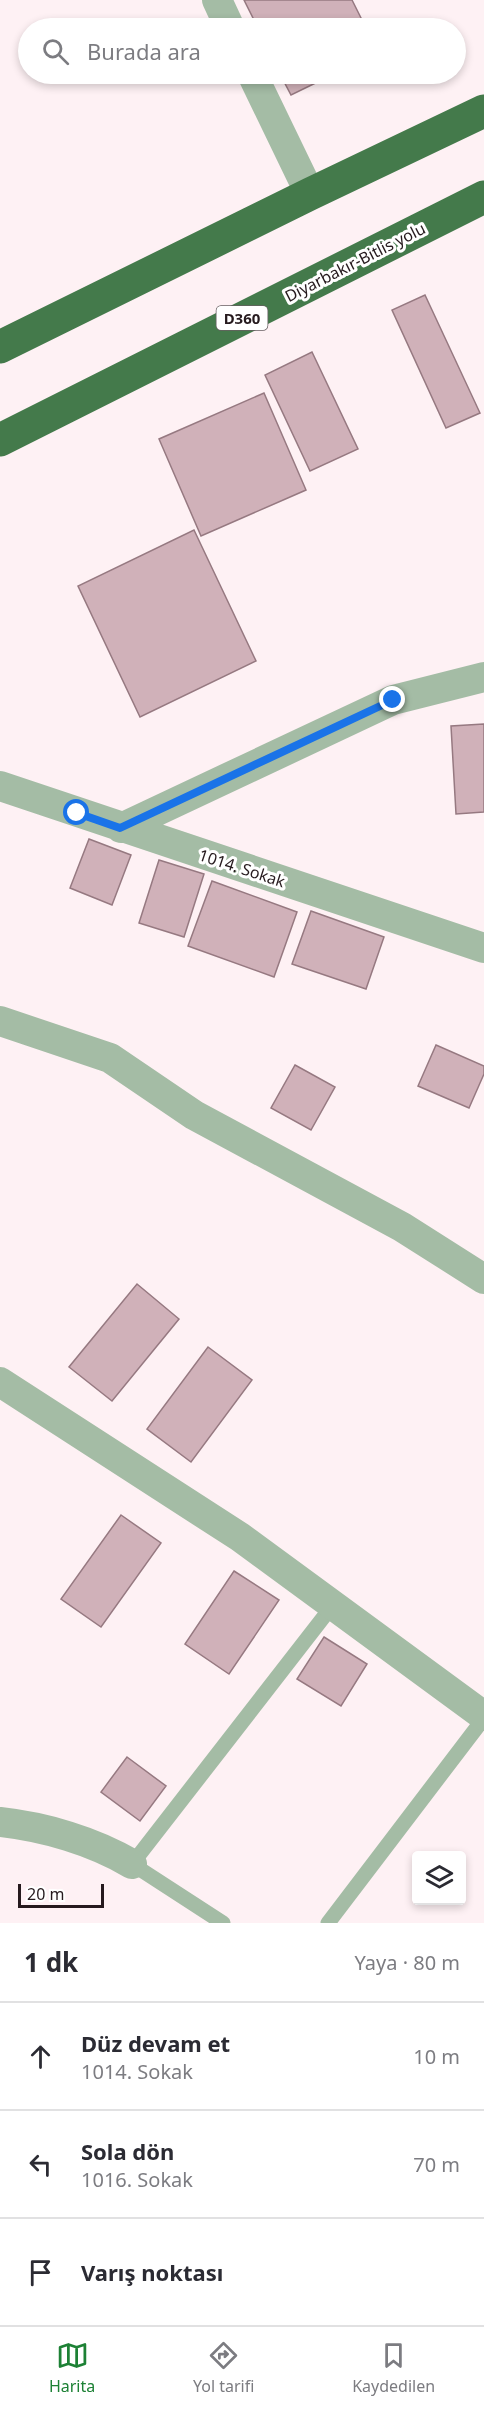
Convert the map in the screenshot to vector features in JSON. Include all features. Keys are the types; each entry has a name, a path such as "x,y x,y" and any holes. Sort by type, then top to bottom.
{"highway":[{"path":"0,347 484,111"},
{"name":"Diyarbakır-Bitlis yolu","path":"0,440 484,197"}],"street":[{"path":"217,0 225,18"},
{"path":"257,84 310,194"},
{"path":"120,828 393,700 484,676"},
{"name":"1014. Sokak","path":"0,786 484,948"},
{"path":"0,1021 110,1058 194,1115 402,1227 484,1279"},
{"path":"0,1382 240,1537 484,1717"},
{"path":"0,1822 77,1839 115,1854 132,1864"}],"lane":[{"path":"223,1923 132,1864 333,1605"},
{"path":"328,1923 484,1717"}],"building":[{"path":"244,0 352,0 361,18 253,18"},
{"path":"285,84 314,84 291,95"},
{"path":"425,295 480,413 446,428 392,310"},
{"path":"312,352 358,449 310,471 265,375"},
{"path":"264,393 306,490 201,536 159,439"},
{"path":"194,530 256,661 140,717 78,586"},
{"path":"484,724 484,812 456,814 451,726"},
{"path":"89,839 131,855 112,905 70,888"},
{"path":"159,860 204,874 184,937 139,923"},
{"path":"212,881 297,912 274,977 188,946"},
{"path":"311,911 384,937 366,989 292,964"},
{"path":"436,1045 484,1066 484,1074 469,1108 418,1086"},
{"path":"295,1065 335,1087 311,1130 271,1108"},
{"path":"137,1284 179,1319 112,1401 69,1367"},
{"path":"208,1347 252,1380 191,1462 147,1429"},
{"path":"121,1515 161,1543 101,1627 61,1599"},
{"path":"234,1571 279,1600 229,1674 185,1644"},
{"path":"324,1637 367,1664 341,1706 297,1679"},
{"path":"127,1757 166,1786 140,1821 101,1792"}],"route":[{"path":"77,813 120,828 393,700"}]}
